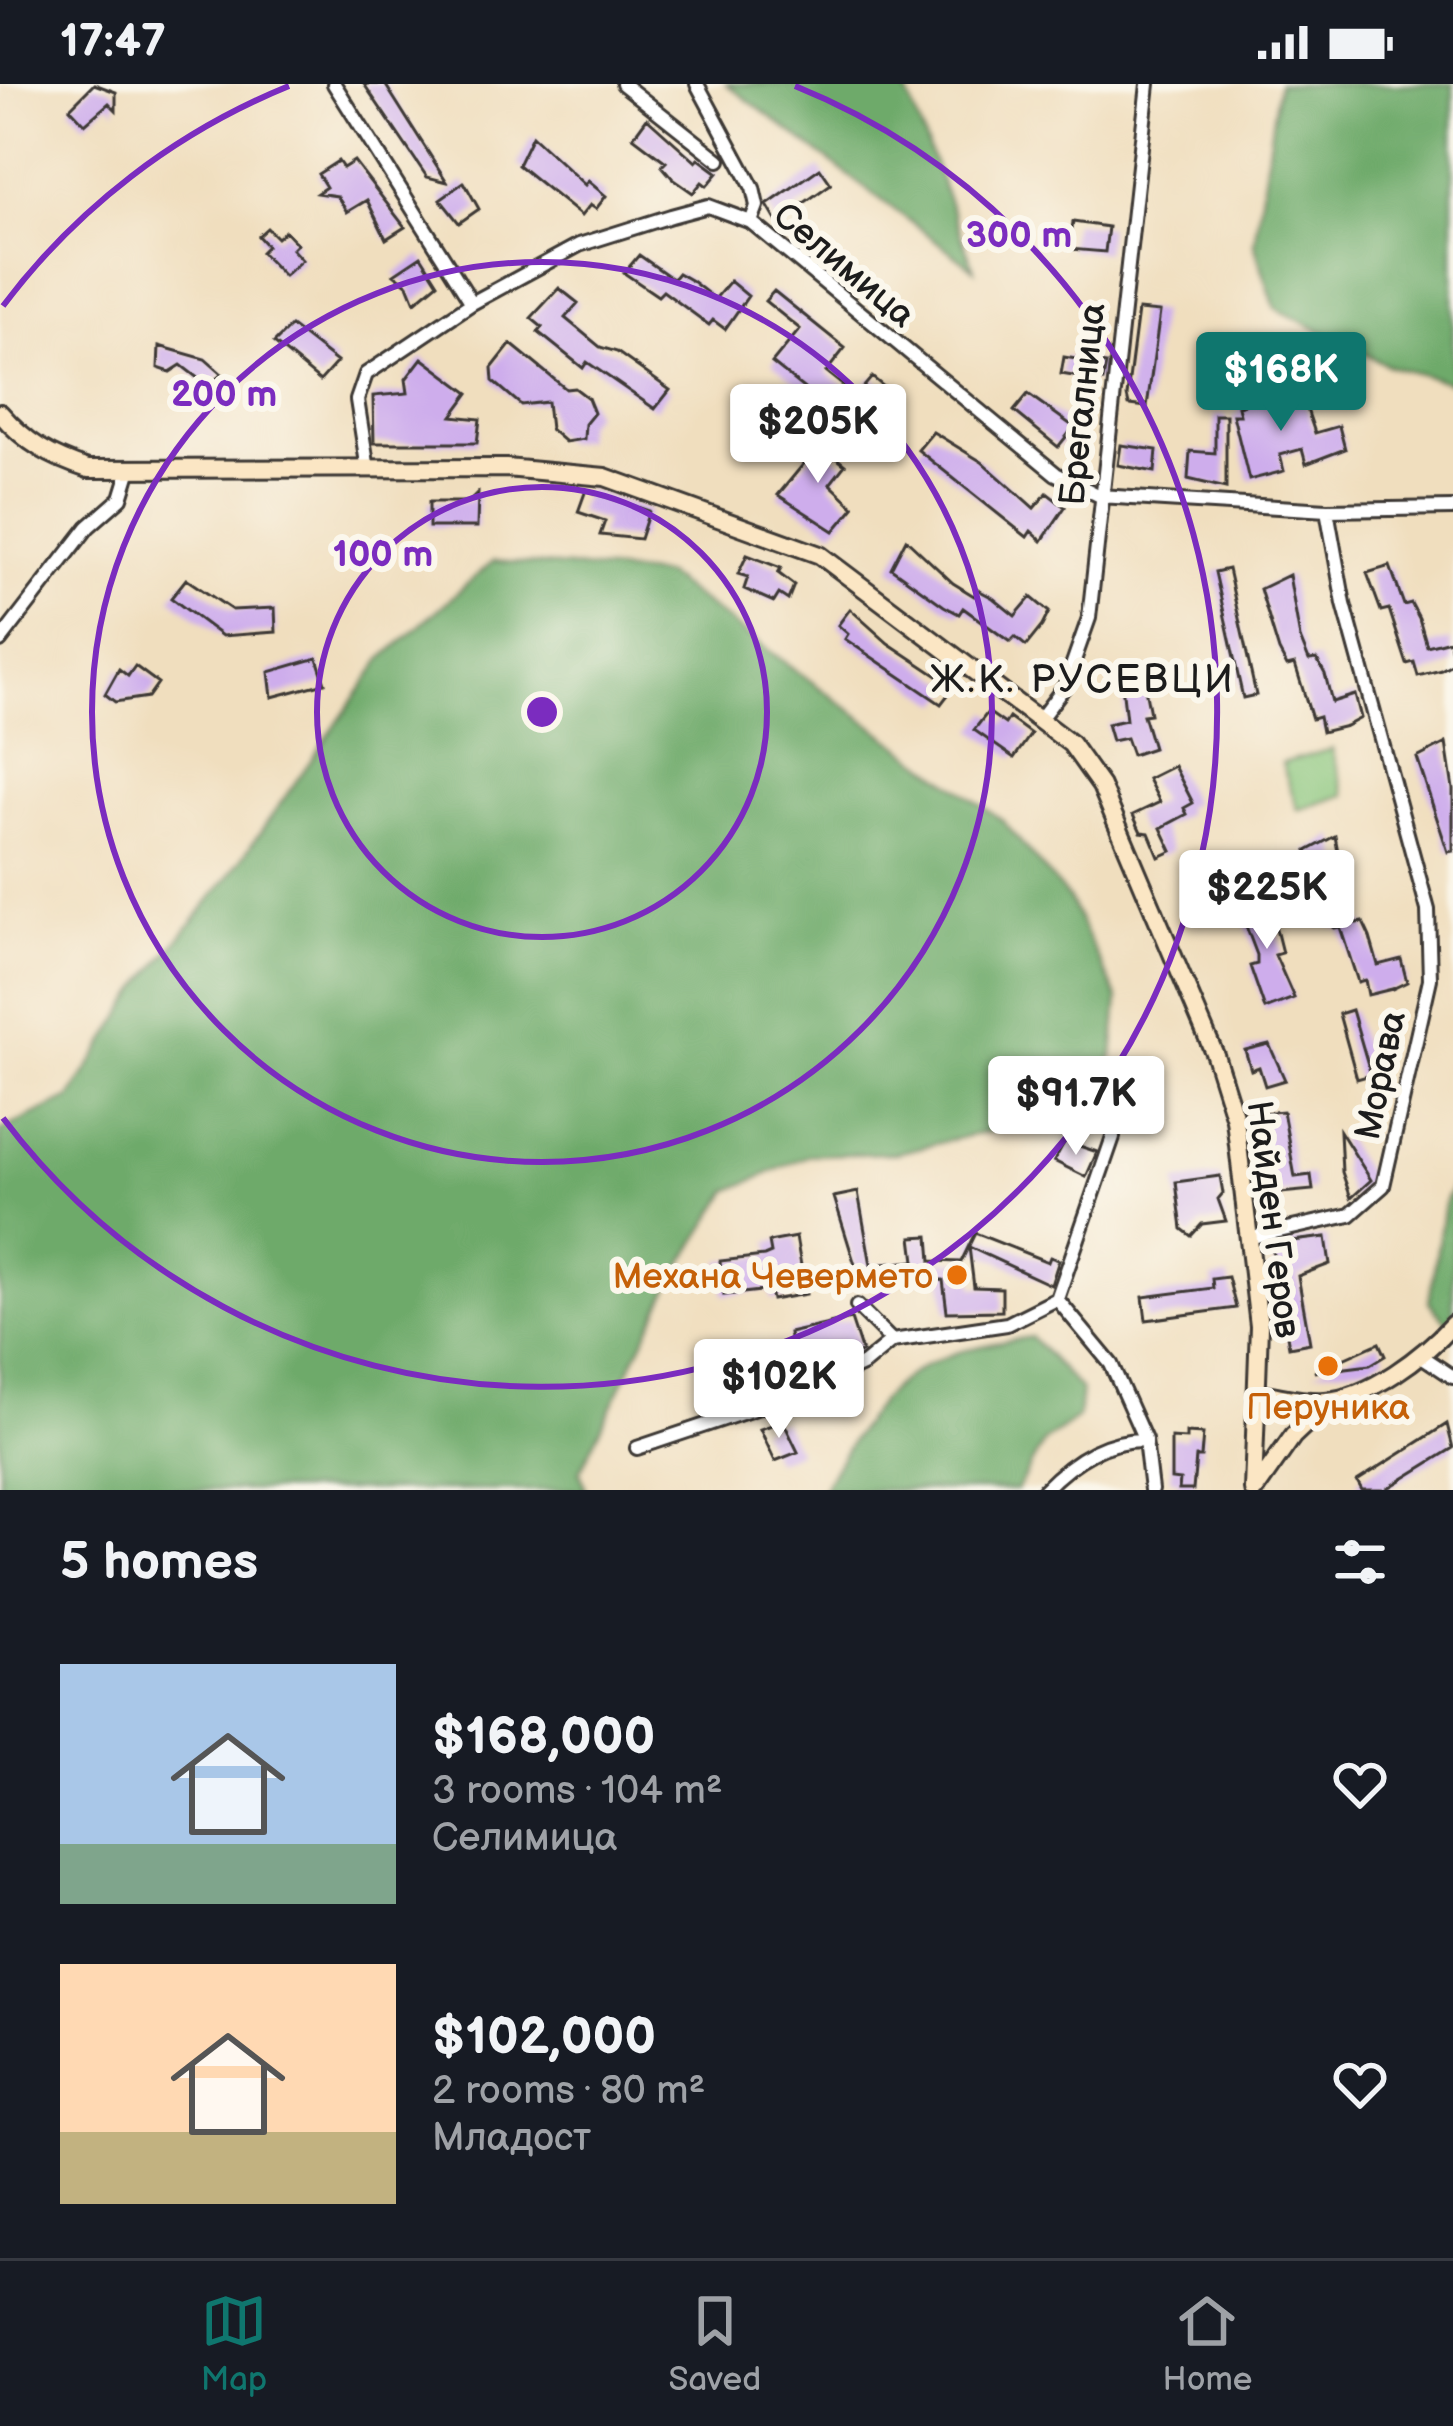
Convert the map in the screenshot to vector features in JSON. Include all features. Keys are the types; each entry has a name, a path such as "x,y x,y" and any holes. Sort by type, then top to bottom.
{"street":[{"path":"334,84 472,303"},
{"path":"623,84 719,160"},
{"path":"698,84 753,188 757,206 751,222"},
{"name":"Брегалница","path":"1040,719 1064,686 1089,618 1148,84"},
{"name":"Селимица","path":"368,470 357,400 366,374 472,303 579,245 708,206 751,222 1056,474 1100,496 1327,510 1453,508"},
{"name":"Найден Геров","path":"0,413 20,436 51,456 88,470 562,470 675,500 820,555 1040,719 1093,770 1215,1055 1235,1119 1252,1237 1259,1393 1254,1490"},
{"path":"0,641 88,527 121,497 129,472"},
{"name":"Морава","path":"1252,1237 1349,1215 1376,1196 1389,1174 1432,953 1427,910 1349,626 1327,510"},
{"path":"637,1448 804,1392 864,1364 892,1341 1007,1324 1057,1299 1113,1137"},
{"path":"1057,1299 1112,1364 1145,1440 1151,1490"},
{"path":"856,1306 892,1341"},
{"path":"1254,1490 1292,1436 1330,1401 1360,1391 1420,1354 1453,1324"},
{"path":"1420,1354 1453,1377"},
{"path":"1259,1393 1330,1401"},
{"path":"1044,1490 1104,1444 1145,1440"}],"green space":[{"path":"726,84 904,84 974,269"},
{"path":"1278,84 1453,84 1453,383 1389,366 1275,308 1254,243"},
{"path":"493,561 665,575 1002,820 1069,899 1118,999 1113,1057 1076,1096 1028,1122 897,1153 810,1155 729,1191 676,1274 580,1471 586,1490 0,1490 0,1131 70,1098 140,987 230,875 383,658"},
{"path":"1332,749 1345,795 1298,810 1282,763"},
{"path":"1453,1182 1453,1329 1429,1302 1444,1204"},
{"path":"1031,1337 1081,1390 1078,1418 1044,1442 1017,1490 822,1490 863,1423 903,1380 954,1353"}],"building":[{"path":"94,84 116,92 116,110 109,103 85,124 70,108"},
{"path":"364,84 385,84 447,182 427,177"},
{"path":"647,118 696,162 699,159 718,173 707,186 702,182 693,193 673,179 662,166 666,162 633,137"},
{"path":"532,136 585,185 588,181 606,196 596,209 590,205 581,216 518,165"},
{"path":"338,161 343,168 354,161 405,227 386,239 367,200 347,212 337,196 317,193 326,187 318,174"},
{"path":"820,168 831,184 777,222 767,205"},
{"path":"464,182 479,209 459,223 440,199"},
{"path":"1073,222 1108,227 1105,252 1069,249"},
{"path":"267,228 277,238 285,231 297,244 292,249 302,260 284,276 261,252 267,246 258,236"},
{"path":"639,255 673,279 678,273 692,281 715,299 730,281 748,296 725,329 713,320 709,325 663,291 658,296 624,273"},
{"path":"421,256 438,283 415,302 408,285 394,274"},
{"path":"559,288 578,303 565,318 600,347 617,352 670,390 655,409 587,362 583,368 538,332 542,327 531,318"},
{"path":"774,291 845,348 826,372 856,396 872,377 890,392 867,426 823,404 772,363 800,329 765,301"},
{"path":"1138,310 1160,312 1147,407 1129,405 1127,396"},
{"path":"291,326 337,362 320,381 274,343"},
{"path":"511,344 566,389 575,388 588,398 594,413 585,424 584,439 565,442 550,429 547,402 521,405 493,381 492,368"},
{"path":"159,346 205,359 222,374 208,386 181,365 170,372 158,368"},
{"path":"1064,357 1106,364 1103,381 1061,374"},
{"path":"422,358 469,393 452,416 480,419 477,443 374,443 373,396 408,393 406,379"},
{"path":"1300,389 1315,433 1339,426 1345,449 1306,464 1302,449 1280,455 1284,471 1249,480 1233,415 1240,415 1238,406"},
{"path":"1028,394 1074,427 1058,447 1014,411"},
{"path":"1215,415 1226,415 1226,488 1188,479 1190,451 1215,453"},
{"path":"803,431 845,465 830,484 854,507 834,531 778,495 811,455 794,442"},
{"path":"933,432 982,462 1034,508 1047,493 1065,507 1042,541 1031,531 1027,537 918,450"},
{"path":"1121,445 1157,450 1155,472 1118,465"},
{"path":"586,490 649,511 640,539 600,535 605,521 578,512"},
{"path":"478,493 477,527 429,527 429,502 469,502"},
{"path":"906,539 953,583 974,596 978,590 1015,616 1031,597 1049,612 1042,626 1026,646 1015,637 1010,642 963,608 959,614 944,606 891,568"},
{"path":"747,555 781,568 778,573 794,585 788,600 779,594 774,602 744,589 748,577 738,574"},
{"path":"1390,566 1404,605 1411,603 1419,618 1427,646 1450,640 1453,663 1441,670 1418,676 1414,662 1407,664 1389,609 1381,611 1367,573"},
{"path":"1228,569 1256,695 1243,698 1215,572"},
{"path":"1289,575 1300,638 1309,660 1317,659 1325,674 1332,702 1355,695 1361,718 1346,726 1322,732 1319,717 1312,719 1295,664 1287,666 1279,651 1260,589"},
{"path":"186,579 232,610 275,608 276,632 222,636 171,598"},
{"path":"850,609 888,643 954,687 941,704 845,639 848,634 838,625"},
{"path":"317,658 325,683 272,697 269,672"},
{"path":"135,666 158,683 148,697 115,702 105,694 119,669 128,676"},
{"path":"1142,673 1150,714 1143,715 1153,748 1132,755 1126,738 1112,741 1107,724 1126,720 1121,676"},
{"path":"988,712 1005,724 1009,718 1031,734 1014,758 974,730"},
{"path":"1446,743 1453,789 1453,851 1448,852 1417,758"},
{"path":"1174,766 1193,803 1184,808 1187,814 1161,828 1172,851 1159,857 1149,833 1141,832 1133,815 1160,802 1148,779"},
{"path":"1335,836 1347,900 1356,923 1363,922 1378,965 1401,959 1407,982 1392,989 1368,995 1365,980 1358,982 1340,927 1334,928 1327,914 1307,851"},
{"path":"1274,893 1280,910 1272,913 1282,953 1275,955 1294,998 1265,1009 1250,966 1257,964 1257,955 1244,921 1255,917 1250,899"},
{"path":"1352,1010 1371,1075 1357,1079 1339,1014"},
{"path":"1269,1044 1285,1080 1265,1086 1259,1067 1251,1070 1245,1050"},
{"path":"1283,1111 1295,1177 1311,1175 1313,1190 1269,1194 1259,1113"},
{"path":"1340,1131 1371,1180 1351,1198 1342,1172"},
{"path":"1065,1141 1097,1152 1086,1177 1054,1161"},
{"path":"1220,1176 1223,1193 1218,1199 1226,1221 1202,1224 1191,1236 1182,1229 1176,1182"},
{"path":"858,1192 871,1265 915,1261 912,1237 929,1236 931,1261 961,1262 975,1233 1048,1262 1050,1257 1059,1260 1051,1285 969,1247 974,1287 1002,1288 1002,1311 947,1312 943,1280 860,1281 834,1197"},
{"path":"796,1237 806,1294 772,1300 770,1290 724,1295 720,1261 764,1256 771,1253 769,1242"},
{"path":"1326,1237 1330,1264 1298,1276 1310,1343 1289,1347 1272,1249 1276,1243"},
{"path":"1228,1277 1236,1308 1146,1320 1143,1297 1213,1288 1212,1279"},
{"path":"851,1319 862,1352 832,1368 824,1354 795,1366 789,1333"},
{"path":"1379,1343 1385,1356 1370,1365 1314,1372"},
{"path":"783,1421 798,1452 775,1461 760,1429"},
{"path":"1447,1424 1453,1448 1385,1490 1362,1490 1357,1481"},
{"path":"1186,1433 1203,1434 1201,1457 1196,1457 1193,1490 1179,1490 1180,1480 1171,1479 1171,1438 1186,1439"}],"place":[{"name":"Механа Чевермето","path":"957,1275"},
{"name":"Перуника","path":"1328,1366"}],"district":[{"name":"Ж.К. РУСЕВЦИ","path":"1083,678"}]}
